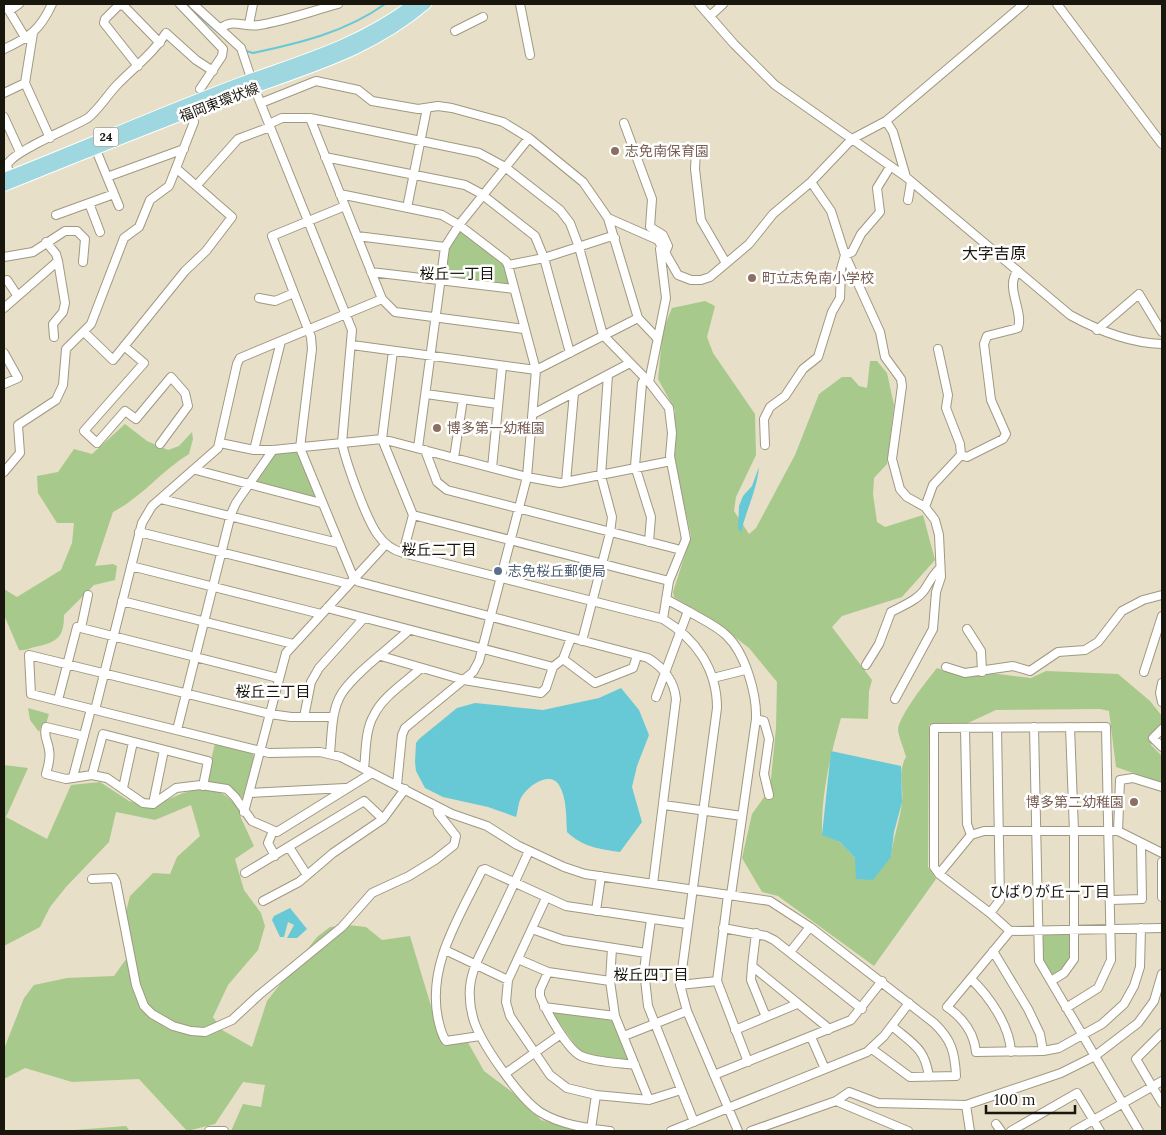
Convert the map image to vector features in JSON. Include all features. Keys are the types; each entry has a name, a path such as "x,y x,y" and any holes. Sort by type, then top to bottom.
{"main road":[{"name":"福岡東環状線","path":"7,181 96,150 365,36 413,4"},
{"name":"福岡東環状線","path":"7,181 253,83 368,44 426,4"}],"street":[{"path":"19,4 7,7 26,39"},
{"path":"44,4 45,18"},
{"path":"4,49 26,39 33,33 45,18 52,4"},
{"path":"180,4 223,48 222,56 200,90"},
{"path":"193,4 241,48 260,103 352,330 342,443 346,459 376,534 386,544 403,553 662,619 680,630 704,658 717,692 717,708 680,985 687,1011 738,1131"},
{"path":"249,24 255,4"},
{"path":"224,31 226,24 237,22 256,26 338,4"},
{"path":"520,4 530,55"},
{"path":"699,4 774,85 909,179 1070,315 1097,330 1114,336 1162,344"},
{"path":"710,16 723,4"},
{"path":"608,218 658,240 678,275 691,280 710,277 755,238 773,214 811,182 852,139 886,121 1024,4"},
{"path":"1057,4 1162,144"},
{"path":"138,66 104,23 110,14 119,5 124,6 160,43"},
{"path":"455,31 483,17"},
{"path":"33,33 25,82 50,138"},
{"path":"7,181 9,159 88,118 97,111 115,87 160,43 166,33 196,60 213,71"},
{"path":"260,103 316,81 358,90 372,100 411,108 438,106 452,108 493,118 514,127 583,182 608,218 638,318 657,338"},
{"path":"4,93 25,82"},
{"path":"407,208 427,108"},
{"path":"4,117 20,152"},
{"path":"197,184 238,139 291,117 310,118 490,157 560,210 570,223 579,246 603,335 647,380 669,408 672,433 671,461 686,531 686,539 669,581 662,619"},
{"path":"310,118 382,299 394,312 524,329"},
{"path":"886,121 893,132 909,179 908,200"},
{"path":"4,472 20,453 18,425 56,400 64,380 65,352 91,324 124,238 139,226 150,200 169,186 194,122"},
{"path":"624,123 652,199 649,225 663,235 668,246 665,253"},
{"path":"529,138 459,225 445,247 426,394 422,449 437,482 447,490 681,550"},
{"path":"107,177 184,149"},
{"path":"96,150 119,206"},
{"path":"696,150 695,170 701,220 726,263"},
{"path":"325,157 465,185 483,195 535,236 544,258 570,353"},
{"path":"845,254 852,252 861,234 880,212 876,188 890,167"},
{"path":"84,332 113,360 185,271 206,251 232,217 197,184 177,169"},
{"path":"811,182 831,212 845,254 880,332 886,356 901,379 902,386 892,459 900,489 907,497 924,507 935,520 939,535 939,569 941,577 936,592 933,629 895,699"},
{"path":"56,215 114,194"},
{"path":"340,194 442,215 459,225 506,261 536,370 527,478 481,649 473,672 405,728 402,735 397,785"},
{"path":"89,203 100,232"},
{"path":"345,206 272,236 309,329 312,349 300,448 352,581"},
{"path":"4,257 33,252 65,231 77,231 85,239 83,262"},
{"path":"357,236 445,247"},
{"path":"508,265 544,258 609,237 615,238"},
{"path":"46,242 56,254 65,302 63,312 53,324 54,337"},
{"path":"649,542 651,517 635,469 642,383 647,380 666,298 660,244"},
{"path":"765,445 764,419 770,407 785,396 803,369 818,357 832,312 840,298 841,268 845,254"},
{"path":"4,308 58,262"},
{"path":"961,455 967,457 1003,439 1006,434 990,400 984,344 987,336 1018,328 1020,322 1013,286 1014,276 1018,271"},
{"path":"371,272 514,289"},
{"path":"4,281 8,280 17,295"},
{"path":"259,298 275,301 294,293"},
{"path":"1097,330 1138,294 1162,332"},
{"path":"73,777 104,673 139,532 147,512 214,454 220,443 237,364 240,358 382,299"},
{"path":"352,345 536,370 638,318"},
{"path":"254,450 281,341"},
{"path":"124,346 144,362 84,431 96,443 125,411 136,419 171,377 186,393 188,406 160,444"},
{"path":"924,507 933,485 961,455 960,444 946,408 947,387 938,349"},
{"path":"393,351 382,439 413,515 403,553"},
{"path":"4,353 18,378 4,384"},
{"path":"532,414 630,363"},
{"path":"492,468 502,366"},
{"path":"582,641 610,533 612,517 600,476 608,375"},
{"path":"566,482 574,393"},
{"path":"426,394 498,404"},
{"path":"454,458 463,399"},
{"path":"220,443 254,450 273,450 382,439 546,482 566,482 671,461"},
{"path":"176,730 230,516 236,503 273,450"},
{"path":"196,470 321,502"},
{"path":"161,499 338,543"},
{"path":"413,515 669,581"},
{"path":"139,532 359,582 648,658 665,671 672,682 676,699 653,884"},
{"path":"244,812 284,657 293,644 386,544"},
{"path":"131,566 213,587 364,618 553,667"},
{"path":"866,665 880,644 891,612 910,602 924,590 931,577 939,569"},
{"path":"81,628 88,595"},
{"path":"946,667 965,673 1013,666 1030,671 1058,652 1085,650 1098,642 1122,611 1138,602 1162,595"},
{"path":"666,599 728,636 734,644 745,670 757,705 742,816 723,928 717,981 748,1062"},
{"path":"122,601 293,644"},
{"path":"656,697 688,611"},
{"path":"1144,672 1160,632 1162,616"},
{"path":"304,717 312,682 319,668 364,618"},
{"path":"58,700 77,627 278,678"},
{"path":"967,629 981,651 982,672"},
{"path":"330,753 333,717 341,694 352,681 409,630"},
{"path":"381,656 464,680 541,693 546,688 553,667 564,659 571,638"},
{"path":"333,717 270,714 29,655 31,694 261,751 280,754 330,753 364,768 437,807 487,826 529,851 564,867 601,876 770,901 810,927 882,981 944,1032 954,1048 956,1076 910,1078 872,1049"},
{"path":"564,659 595,683 633,668 637,656"},
{"path":"364,768 368,729 373,716 379,706 421,668"},
{"path":"713,678 745,670"},
{"path":"1162,683 1160,693 1162,702"},
{"path":"756,718 764,721 769,739 764,774 769,795"},
{"path":"84,736 46,727 44,735 50,749 46,774 66,779 92,775 107,778 143,803 153,804 176,788 203,786 227,789 236,796 244,812 252,821 277,832 372,773"},
{"path":"1034,727 1039,961 1139,1131"},
{"path":"1051,981 1064,973 1074,959 1076,930 1070,727"},
{"path":"1114,831 1106,727 934,728 934,867 939,874 990,913 1010,931 1162,928"},
{"path":"964,728 967,824 971,835"},
{"path":"990,913 1000,900 997,728"},
{"path":"1162,729 1153,738 1162,747"},
{"path":"92,775 103,734 208,761 203,786"},
{"path":"123,788 133,742"},
{"path":"153,804 164,750"},
{"path":"1066,1008 1087,997 1098,988 1111,960 1114,831 1120,780 1133,778 1162,787"},
{"path":"249,793 347,788"},
{"path":"263,901 307,875 333,853 383,819 405,789"},
{"path":"245,873 364,801 383,819"},
{"path":"664,806 742,816"},
{"path":"92,880 105,877 114,878 116,882 123,910 136,985 144,1006 152,1014 173,1026 191,1031 205,1032 232,1020 259,995 342,927 372,894 415,872 454,845 456,836 438,814 437,807"},
{"path":"273,830 268,843 274,856"},
{"path":"939,874 971,835 984,831 1114,831 1162,853"},
{"path":"1111,900 1142,899 1141,843"},
{"path":"289,847 307,875"},
{"path":"529,851 475,965 470,986 470,999 475,1023 480,1036 506,1073 526,1100 540,1112 554,1120 591,1129 610,1131"},
{"path":"1162,862 1162,897"},
{"path":"480,1036 446,1041 441,1032 434,1001 437,969 482,870 485,869 566,906 687,924"},
{"path":"596,911 601,876"},
{"path":"546,898 508,980 506,1002 510,1016 550,1075 576,1091 596,1095 649,1100 681,1090"},
{"path":"651,919 644,970 645,989 655,1024 694,1122"},
{"path":"790,952 810,927"},
{"path":"723,928 756,934 774,940 862,1009"},
{"path":"1010,931 947,1007 965,1023 970,1031 976,1052 1044,1051 1059,1048 1110,1018 1124,1004 1131,992 1140,967 1141,928"},
{"path":"532,929 563,940 646,953"},
{"path":"756,934 751,980 766,1018"},
{"path":"612,948 610,981 615,1016 649,1100"},
{"path":"445,950 508,980"},
{"path":"993,952 1028,1009 1040,1034 1044,1051"},
{"path":"518,959 548,972 610,981"},
{"path":"752,966 827,1027 828,1030"},
{"path":"548,972 540,990 544,1006 562,1034 582,1056 635,1065"},
{"path":"751,1131 836,1101 850,1092 878,1103 966,1105 1061,1072 1095,1056 1138,1023 1154,1001 1162,974"},
{"path":"971,979 982,989 1006,1031 1011,1052"},
{"path":"680,985 717,981"},
{"path":"714,1076 851,1020 862,1009 882,981"},
{"path":"671,1131 872,1049 909,1003"},
{"path":"735,1030 797,1004"},
{"path":"544,1006 615,1016"},
{"path":"624,1036 687,1011"},
{"path":"892,1026 920,1049 927,1060 929,1077"},
{"path":"1162,1033 1136,1059 1162,1103"},
{"path":"506,1073 562,1034"},
{"path":"811,1037 824,1069"},
{"path":"1074,1131 1162,1081"},
{"path":"1012,1131 1077,1093 1100,1131"},
{"path":"591,1129 596,1095"},
{"path":"836,1101 908,1131"},
{"path":"966,1105 970,1131"},
{"path":"209,1131 224,1131"}],"green space":[{"path":"460,229 501,261 509,278 508,287 444,277 447,248"},
{"path":"705,301 715,306 707,337 713,353 755,414 756,455 736,497 734,511 749,534 756,528 795,455 819,394 842,377 851,377 859,386 867,388 870,361 877,361 887,373 894,405 887,464 874,478 873,494 877,522 885,527 923,515 935,560 902,597 842,616 832,627 872,680 869,691 868,719 841,718 827,776 822,834 840,842 855,858 891,857 901,809 901,774 906,757 898,730 899,724 914,698 937,668 960,676 990,673 1031,678 1046,671 1118,674 1150,701 1162,716 1162,727 1151,745 1162,756 1162,783 1116,767 1109,711 1100,709 996,710 968,723 929,725 928,867 936,879 874,966 778,896 762,892 742,858 752,814 770,789 776,728 777,682 749,648 714,621 674,597 673,592 691,536 674,460 675,410 658,379 663,330 672,308"},
{"path":"125,424 147,441 168,450 179,446 192,432 193,439 189,454 169,468 133,499 113,512 95,566 113,564 117,566 115,580 94,585 64,615 63,629 54,641 26,650 19,650 4,615 4,589 17,597 61,570 72,543 74,523 57,523 38,493 37,476 58,472 74,449 92,454"},
{"path":"299,450 302,464 316,498 255,483 276,453"},
{"path":"28,708 49,714 46,724 42,724 39,732 30,720"},
{"path":"215,743 250,752 254,756 243,798 228,786 210,783 207,778"},
{"path":"4,765 28,768 6,817 47,839 71,785 100,782 129,801 152,808 186,792 205,789 214,790 223,794 236,806 240,811 241,818 254,846 235,859 244,890 261,913 265,926 258,950 228,985 213,1017 222,1030 252,1047 267,1001 317,937 330,927 348,925 366,927 382,940 410,936 443,1046 466,1039 484,1071 516,1095 541,1120 577,1131 231,1131 243,1104 261,1107 265,1085 243,1082 215,1124 187,1131 139,1079 72,1082 25,1068 4,1079 4,1049 24,998 34,985 67,978 114,976 134,948 123,923 130,896 153,873 170,874 177,857 200,836 191,805 155,820 116,812 109,842 66,887 50,907 40,927 4,946"},
{"path":"1041,932 1072,932 1072,946 1067,962 1053,976 1050,976 1043,962"},
{"path":"554,1011 614,1021 629,1057 628,1061 581,1053 553,1014"},
{"path":"126,1126 130,1131 61,1131"}],"water":[{"path":"759,467 756,484 741,533 738,528 739,506 743,496 752,486"},
{"path":"621,688 639,710 649,735 637,766 632,787 642,822 620,852 585,844 567,832 566,808 562,790 555,781 550,779 539,781 524,793 520,800 516,817 488,807 443,797 425,788 416,771 416,743 457,708 475,703 543,710 599,698"},
{"path":"831,751 901,766 902,802 894,832 891,857 873,880 856,879 855,858 840,842 822,835"},
{"path":"290,908 307,929 297,938 287,938 294,925 288,922 284,937 280,937 272,920 274,916"}],"waterway":[{"path":"185,4 236,48"},
{"path":"243,50 253,53 322,35 355,22 385,4"}],"place":[{"name":"志免南保育園","path":"615,151"},
{"name":"町立志免南小学校","path":"752,278"},
{"name":"博多第一幼稚園","path":"437,428"},
{"name":"志免桜丘郵便局","path":"498,571"},
{"name":"博多第二幼稚園","path":"1134,802"}],"district":[{"name":"大字吉原","path":"994,253"},
{"name":"桜丘一丁目","path":"457,274"},
{"name":"桜丘二丁目","path":"439,550"},
{"name":"桜丘三丁目","path":"273,692"},
{"name":"ひばりが丘一丁目","path":"1050,892"},
{"name":"桜丘四丁目","path":"651,975"}]}
